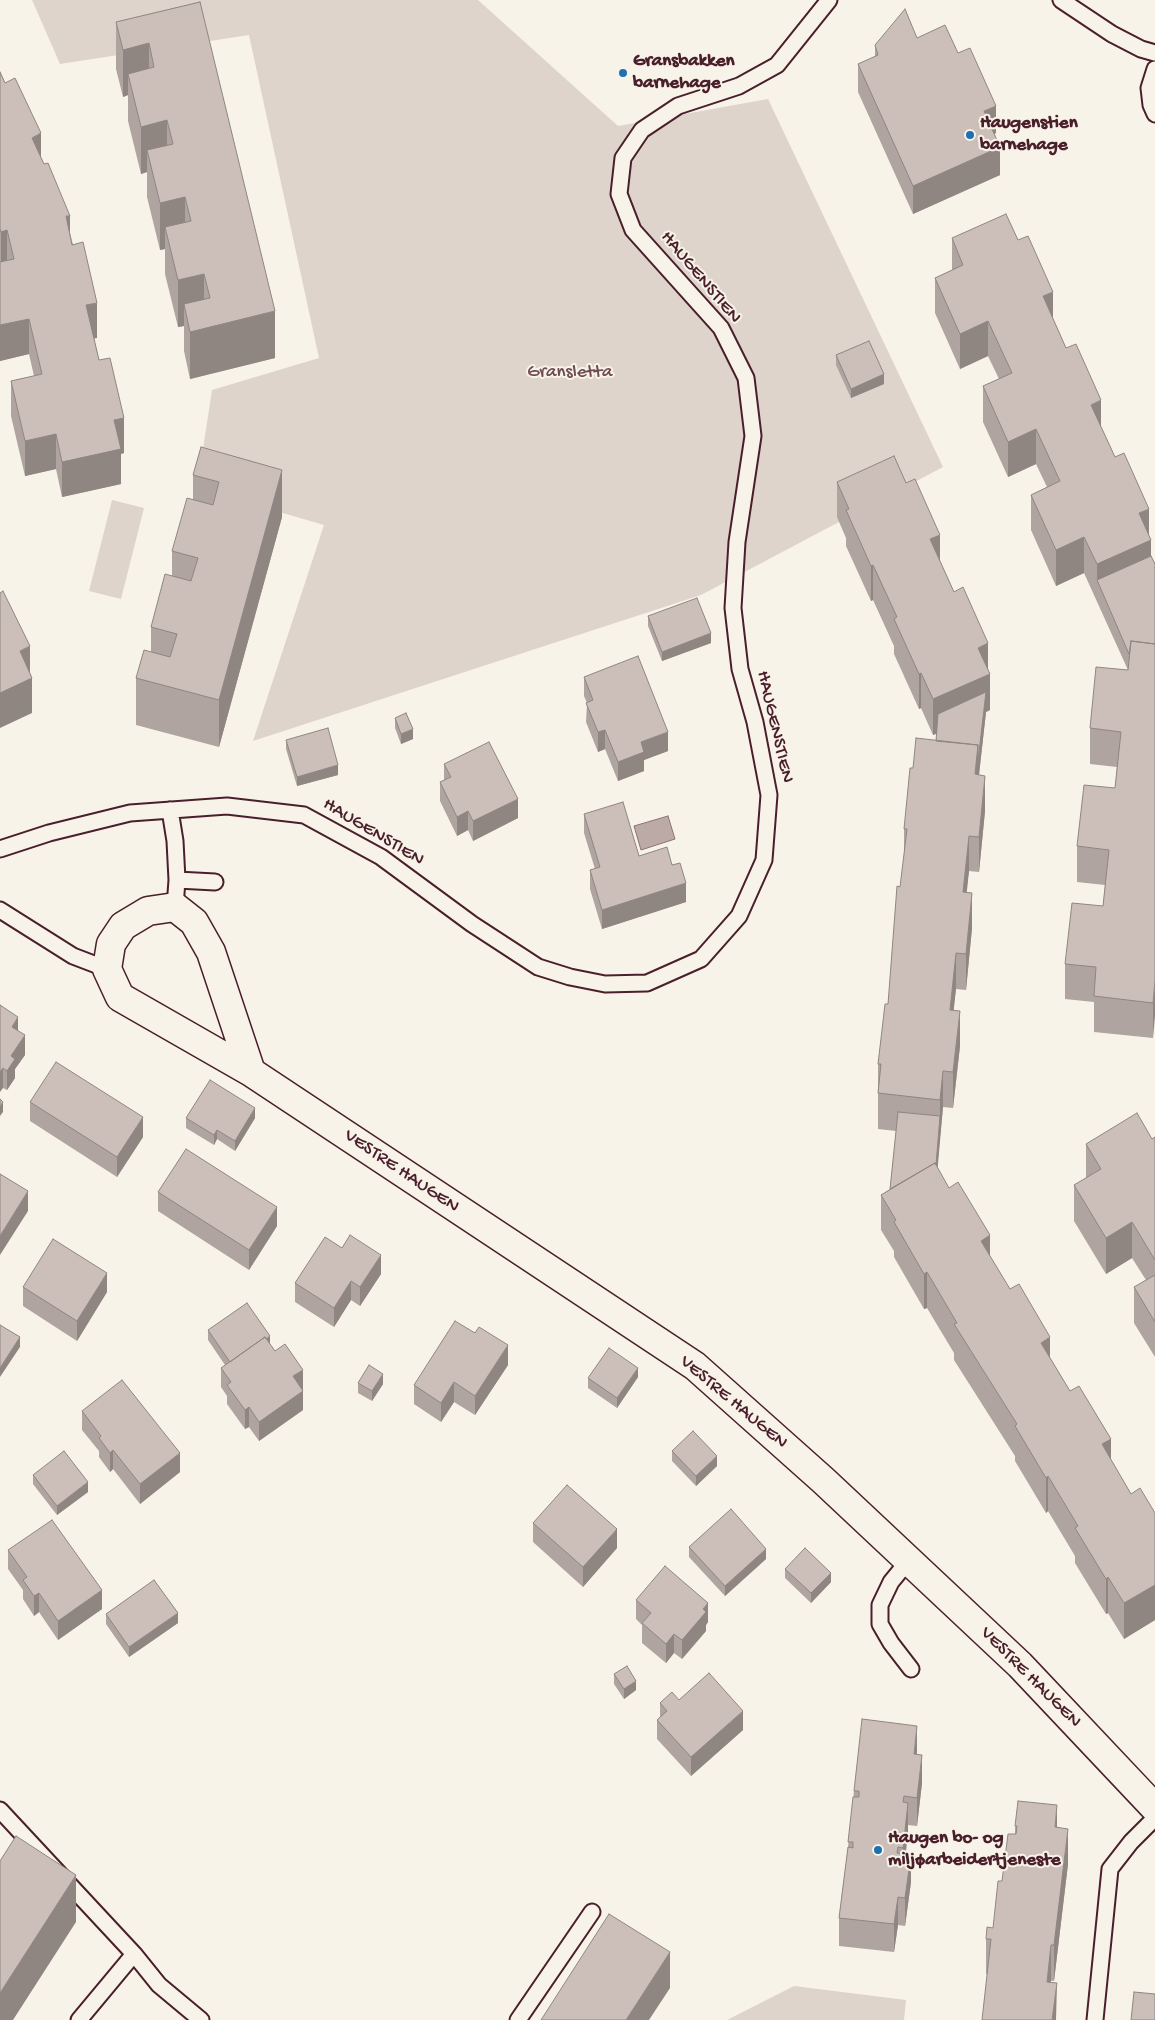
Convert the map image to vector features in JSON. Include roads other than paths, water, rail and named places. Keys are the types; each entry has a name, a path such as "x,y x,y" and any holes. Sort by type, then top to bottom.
{"street":[{"path":"107,968 111,944 124,926 148,911 175,907 194,922 211,952 251,1072"},
{"name":"VESTRE HAUGEN","path":"107,968 120,997 251,1072 695,1366 824,1481 1020,1665 1155,1808"}],"lane":[{"name":"HAUGENSTIEN","path":"0,849 130,813 227,806 304,815 381,857 472,924 538,967 605,984 646,983 701,959 740,916 764,860 769,795 755,722 740,669 733,608 736,542 753,436 746,378 721,328 632,230 619,194 623,158 642,130 678,106 739,86 777,65 829,0"},
{"path":"1061,0 1112,34 1155,54"},
{"path":"1155,69 1149,88 1151,105 1155,114"},
{"path":"170,810 175,841 177,880 175,907"},
{"path":"177,880 215,882"},
{"path":"0,910 73,956 107,968"},
{"path":"909,1560 891,1582 880,1604 880,1624 891,1643 911,1669"},
{"path":"0,1810 134,1954 159,1985 201,2020"},
{"path":"1095,2020 1110,1869 1130,1842 1155,1818"},
{"path":"518,2020 592,1912"},
{"path":"79,2020 134,1954"}],"place":[{"name":"Gransbakken barnehage","path":"623,73"},
{"name":"Haugenstien barnehage","path":"970,135"},
{"name":"Haugen bo- og miljøarbeidertjeneste","path":"878,1850"}],"park label":[{"name":"Gransletta","path":"570,373"}]}
